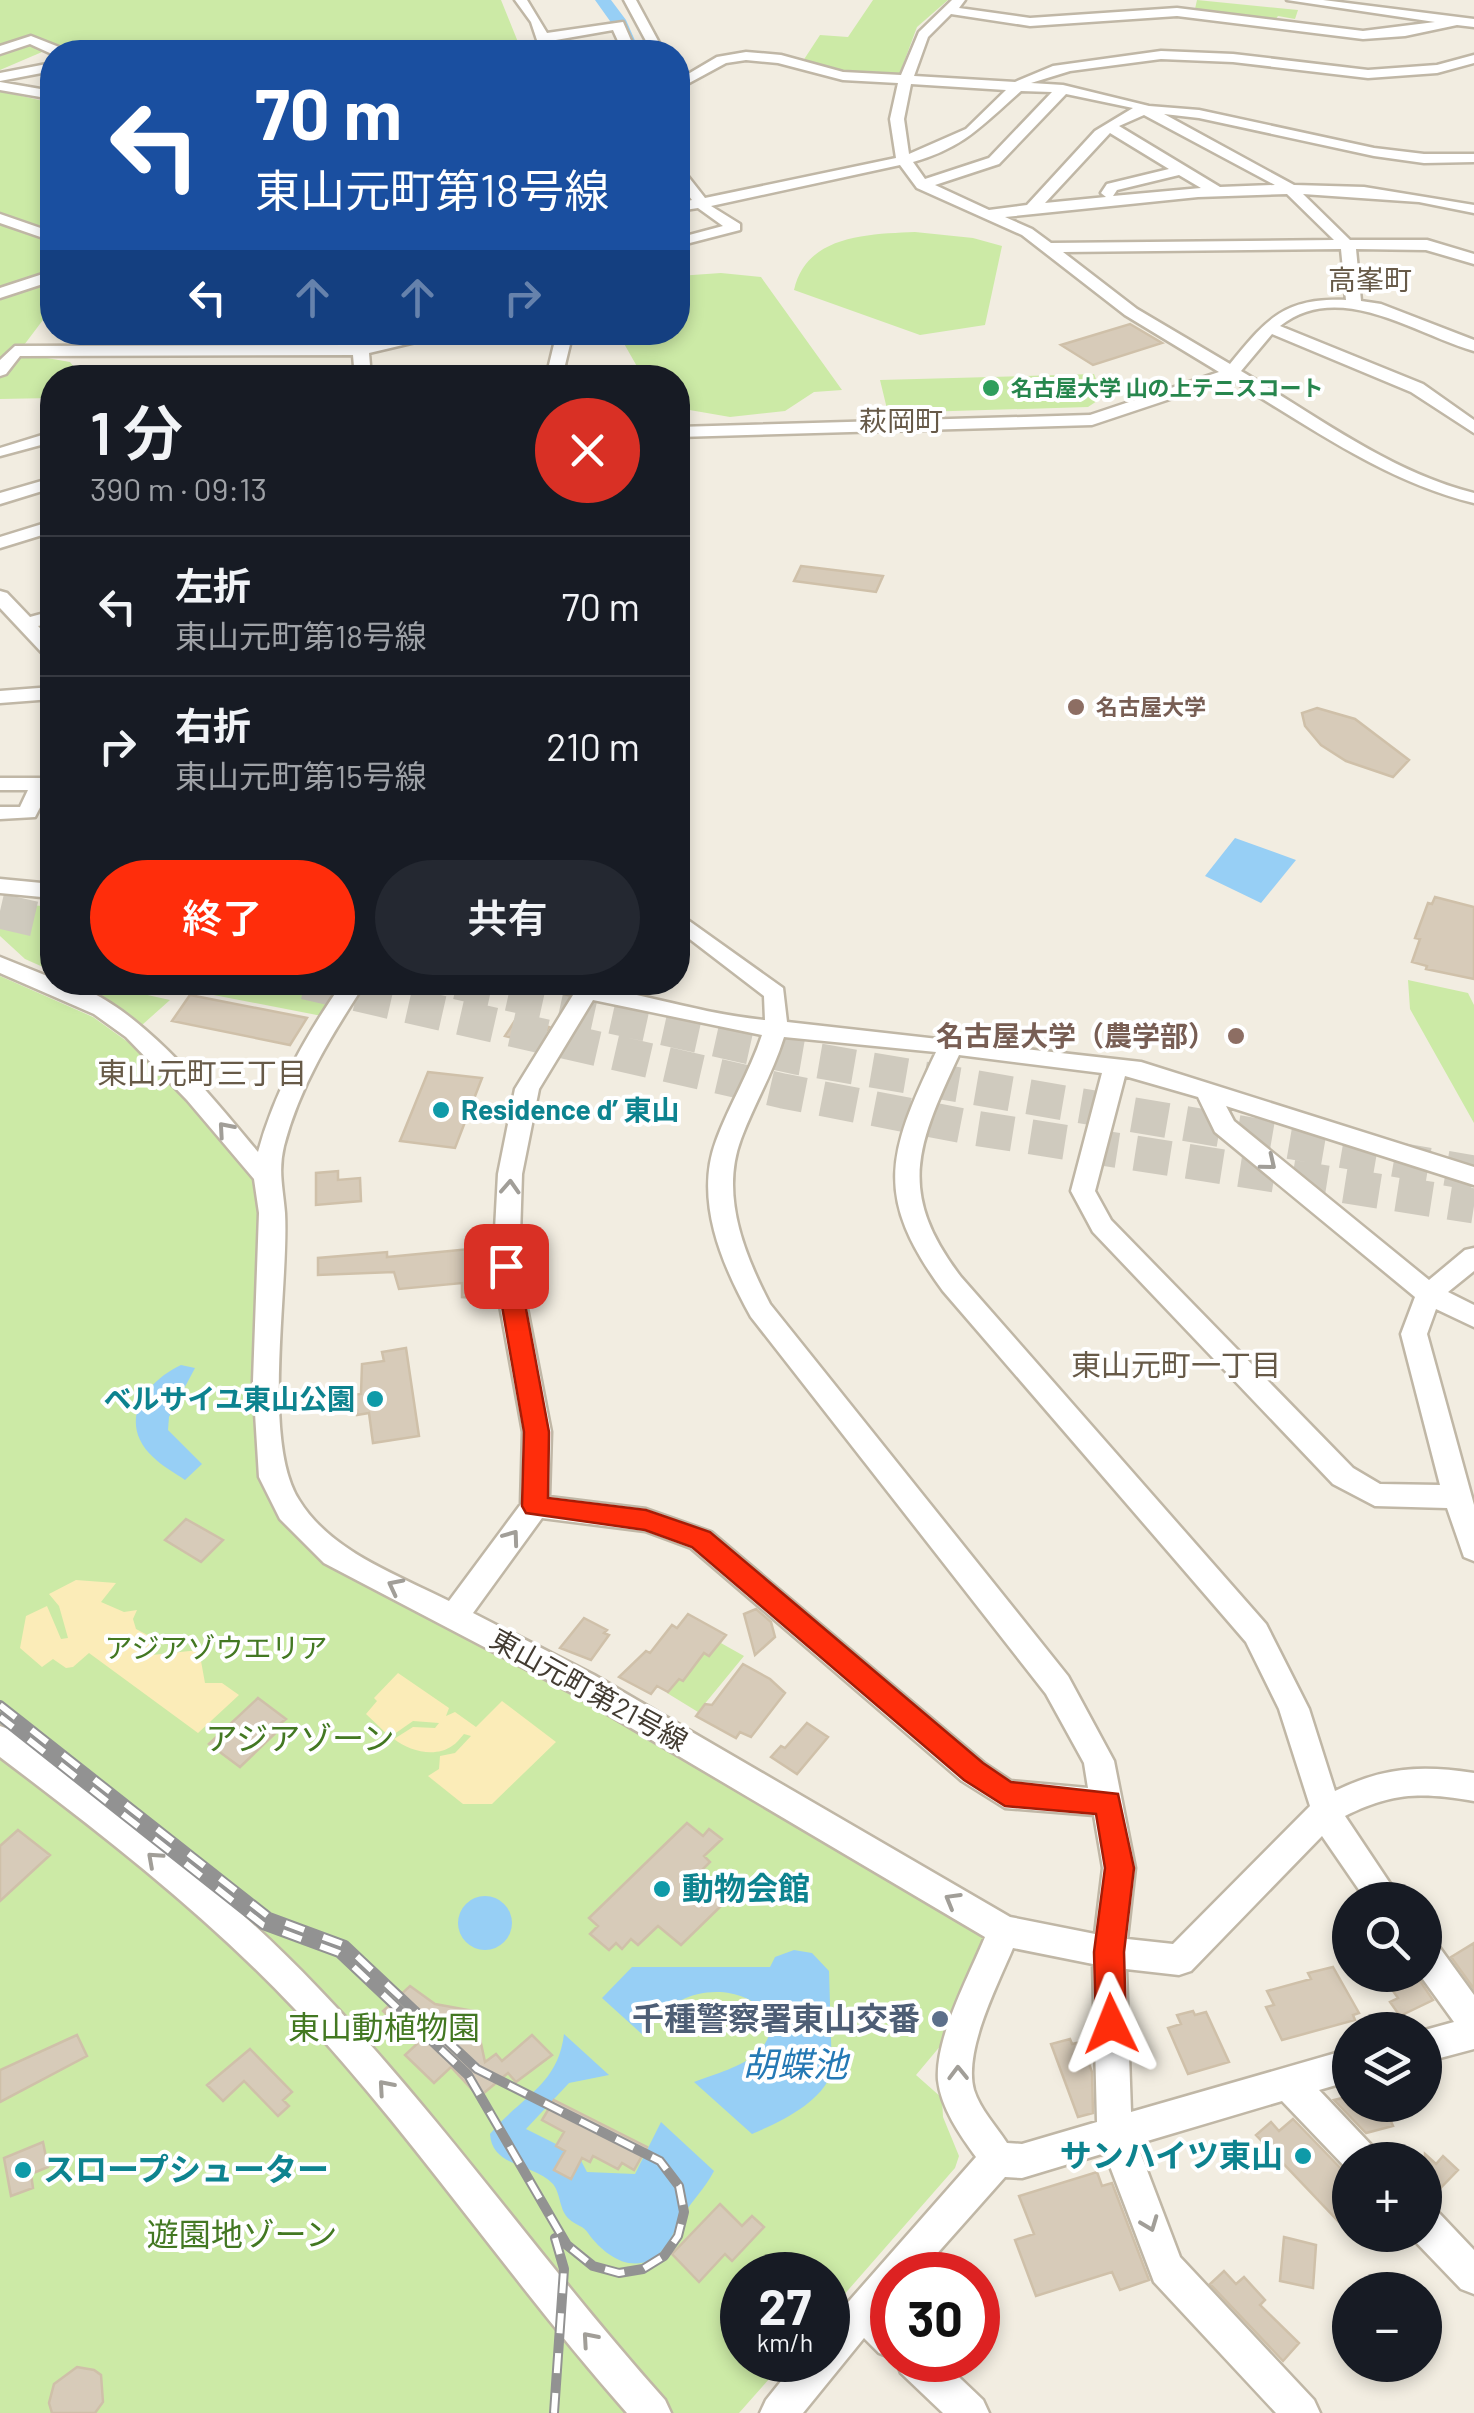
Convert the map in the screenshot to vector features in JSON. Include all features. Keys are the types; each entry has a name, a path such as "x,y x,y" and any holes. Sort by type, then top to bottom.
{"street":[{"path":"630,0 652,40"},
{"path":"1293,0 1474,23"},
{"path":"525,2 543,38 618,25 624,40"},
{"path":"1452,22 1405,32 1363,35 1178,12 1030,22 954,5 928,28 919,43 894,114 894,128 906,160 922,185 1027,232 1132,312 1391,468 1438,489 1474,498"},
{"path":"0,50 31,40 40,44"},
{"path":"690,205 781,191 906,160 972,132 1016,85 1056,69 1174,54 1326,74 1374,75 1426,72 1474,59"},
{"path":"690,78 722,60 746,56 780,59 819,72 1063,88 1108,96 1155,111 1287,186 1348,246 1354,305"},
{"path":"0,77 40,70"},
{"path":"0,86 40,93"},
{"path":"922,185 994,161 1063,88"},
{"path":"1032,209 1074,160 1125,115 1155,111 1230,118 1272,130 1396,153 1474,158"},
{"path":"1111,127 1216,192"},
{"path":"1114,201 1107,189 1180,170"},
{"path":"1156,176 1184,194"},
{"path":"982,214 1287,186 1474,208"},
{"path":"690,189 700,203 735,227 690,239"},
{"path":"0,218 40,232"},
{"path":"1051,248 1427,246 1474,259"},
{"path":"0,292 40,280"},
{"path":"690,432 739,434 881,424 1092,420 1230,373 1269,327 1289,311 1305,306 1375,307 1474,346"},
{"path":"1269,327 1418,388 1474,428"},
{"path":"0,371 15,351 222,345"},
{"path":"2,449 40,440"},
{"path":"0,499 40,487"},
{"path":"0,542 40,530"},
{"path":"0,597 40,639"},
{"path":"26,624 40,620"},
{"path":"0,697 40,694"},
{"path":"0,784 40,784"},
{"path":"0,813 28,813 40,794"},
{"path":"0,886 40,891"},
{"path":"690,929 776,993 780,1008 776,1029 726,1145 721,1166 725,1216 737,1265 760,1310 1057,1686 1099,1761 1119,1868 1109,1952 1115,2133 1167,2268 1302,2413"},
{"path":"0,953 10,967 40,981"},
{"path":"71,995 102,1009 134,1032 266,1177"},
{"name":"東山元町第21号線","path":"347,995 288,1100 270,1144 266,1177 272,1213 268,1438 273,1477 290,1511 334,1555 583,1684 1004,1931 1109,1952 1180,1960 1327,1810"},
{"path":"455,1616 535,1506 536,1432 506,1266 510,1174 527,1089 585,995"},
{"path":"601,995 736,1025 1116,1066 1207,1090 1474,1176"},
{"path":"951,1046 912,1134 904,1166 908,1201 922,1242 952,1284 1256,1633 1294,1709 1338,1836 1372,1882"},
{"path":"1116,1066 1083,1192 1102,1226 1343,1476 1375,1495 1458,1498"},
{"path":"1207,1090 1224,1126 1429,1294 1474,1317"},
{"path":"1474,1257 1429,1294 1414,1334 1474,1549"},
{"path":"535,1506 646,1520 701,1540 1005,1794 1108,1802"},
{"path":"0,1739 121,1830 306,1998 431,2140 532,2273 652,2413"},
{"path":"1327,1810 1361,1793 1424,1778 1474,1786"},
{"path":"998,2159 966,2112 954,2076 959,2051 1004,1931"},
{"path":"1442,1978 1474,2022"},
{"path":"1442,2041 1474,2033"},
{"path":"998,2159 1022,2161 1332,2071"},
{"path":"1287,2082 1345,2142"},
{"path":"915,2252 998,2159"},
{"path":"1442,2243 1474,2276"},
{"path":"850,2326 870,2302"},
{"path":"862,2311 870,2319"},
{"path":"779,2413 804,2382"},
{"path":"937,2382 970,2413"}],"green space":[{"path":"0,0 501,0 517,40 40,40 40,53 0,70"},
{"path":"873,0 948,0 917,27 900,73 838,72 801,64 820,35 848,37"},
{"path":"1197,0 1298,10 1295,19 1278,16 1275,20 1195,9"},
{"path":"0,91 40,100 40,324 18,353 72,365 40,365 40,398 0,399"},
{"path":"915,232 973,238 1002,246 985,325 920,335 794,290 811,258 825,248 859,237"},
{"path":"690,275 761,277 842,390 814,392 785,411 730,417 690,410 690,365 636,365 625,345 690,345"},
{"name":"名古屋大学 山の上テニスコート","path":"1094,374 1103,397 1088,407 888,413 880,380"},
{"path":"31,905 40,906 40,966 25,959 0,936 0,923"},
{"name":"東山動植物園","path":"0,976 93,1017 132,1045 218,1126 265,1195 254,1434 260,1478 275,1508 604,1710 984,1934 986,1947 947,2038 916,2075 942,2098 943,2117 959,2156 955,2168 881,2252 870,2252 870,2265 850,2288 850,2252 720,2252 720,2382 766,2382 739,2413 0,2413"},
{"path":"1408,980 1468,993 1474,1005 1474,1123 1410,1009"},
{"path":"94,995 148,995 170,1000 142,1025"},
{"path":"214,995 336,995 322,1016"},
{"path":"712,1638 744,1656 698,1712 667,1693"}],"sand":[{"path":"76,1580 116,1583 101,1602 124,1612 137,1610 133,1619 136,1629 155,1639 152,1655 199,1650 205,1683 222,1683 239,1695 198,1733 89,1653 73,1667 66,1668 53,1659 42,1667 20,1648 26,1616 47,1606 61,1639 68,1638 59,1606 49,1594"},
{"path":"398,1673 449,1708 446,1716 455,1712 476,1727 502,1701 556,1742 492,1804 463,1804 428,1776 439,1769 440,1756 455,1753 471,1736 464,1734 445,1750 422,1752 394,1739 413,1727 435,1728 439,1723 413,1721 390,1737 366,1714 377,1701 374,1698"}],"water":[{"path":"1235,838 1296,860 1261,903 1205,876"},
{"path":"181,1365 195,1368 169,1417 168,1430 202,1464 185,1480 142,1444 136,1417 147,1392"},
{"path":"485,1896 504,1904 512,1923 504,1942 485,1950 466,1942 458,1923 466,1904"},
{"name":"胡蝶池","path":"794,1950 812,1953 829,1971 832,2072 810,2102 752,2134 694,2082 736,2066 758,2052 769,2034 768,2018 756,2004 737,1995 714,1992 689,1997 665,2011 644,2036 602,1998 632,1967 770,1967 775,1957"},
{"name":"胡蝶池","path":"564,2034 609,2075 569,2083 526,2129 578,2155 587,2172 635,2174 661,2122 714,2171 668,2243 648,2261 626,2262 605,2252 566,2215 553,2184 506,2159 493,2145 490,2134 546,2079"}],"building":[{"path":"1130,324 1162,343 1093,365 1061,345"},
{"path":"801,566 883,576 876,592 794,581"},
{"path":"1317,708 1355,719 1409,760 1393,777 1346,761 1321,745 1305,726 1302,713"},
{"path":"1435,897 1474,907 1474,979 1426,969 1427,966 1412,962 1420,939 1415,938 1428,903 1432,904"},
{"path":"190,995 307,1018 290,1045 172,1021"},
{"path":"516,1019 549,1027 538,1044 505,1036"},
{"name":"Residence d’ 東山","path":"428,1072 482,1078 455,1148 400,1141"},
{"path":"338,1171 338,1180 360,1178 361,1201 316,1205 316,1173"},
{"path":"490,1247 492,1302 476,1304 475,1298 462,1297 462,1283 399,1289 394,1272 318,1275 318,1258 387,1252 387,1257"},
{"name":"ベルサイユ東山公園","path":"406,1348 419,1436 373,1443 369,1413 357,1415 357,1410 353,1410 352,1395 361,1394 362,1364 384,1361 382,1352"},
{"path":"186,1519 223,1540 201,1562 165,1540"},
{"path":"756,1609 771,1622 775,1637 755,1655 744,1614"},
{"path":"688,1614 726,1635 709,1656 704,1653 683,1681 679,1679 668,1692 657,1686 651,1694 619,1677 646,1651 650,1653 672,1625 677,1628"},
{"path":"584,1618 607,1630 604,1633 609,1635 591,1660 560,1648"},
{"path":"743,1664 785,1693 751,1737 740,1732 736,1738 696,1716 705,1704 712,1705"},
{"path":"258,1698 286,1719 240,1767 209,1744"},
{"path":"807,1723 828,1737 797,1774 771,1757 781,1746 785,1748"},
{"name":"動物会館","path":"687,1823 703,1836 709,1829 722,1839 704,1856 710,1862 693,1879 723,1904 681,1945 658,1926 638,1945 631,1939 622,1949 616,1943 609,1950 590,1934 598,1926 589,1918"},
{"path":"18,1830 50,1855 0,1901 0,1846"},
{"path":"1474,1943 1474,1989 1451,1957"},
{"path":"1332,1967 1332,1992 1347,1992 1358,2012 1332,2012 1332,2026 1282,2040 1266,2007 1274,2005 1267,1991 1311,1979 1308,1973"},
{"path":"410,1986 435,2004 474,2011 485,2062 496,2054 502,2061 532,2035 552,2055 516,2082 508,2073 479,2097 451,2067 434,2083 405,2055 417,2044 383,2011"},
{"path":"1394,1992 1428,1992 1433,2000 1408,2012 1397,2012 1390,2002 1398,1998"},
{"path":"1193,2011 1195,2015 1206,2012 1229,2062 1188,2074 1168,2028 1181,2024 1177,2015"},
{"path":"77,2035 87,2056 0,2102 0,2070"},
{"path":"1070,2039 1072,2044 1081,2042 1092,2072 1093,2113 1078,2117 1051,2044"},
{"path":"250,2049 292,2092 283,2100 289,2106 278,2116 244,2081 223,2101 207,2085"},
{"path":"554,2100 647,2147 634,2170 622,2163 618,2169 593,2156 590,2162 582,2158 571,2179 554,2170 565,2151 556,2146 564,2132 542,2120"},
{"name":"サンハイツ東山","path":"1293,2119 1332,2159 1332,2215 1256,2135 1271,2122 1279,2131"},
{"path":"1355,2122 1391,2122 1393,2126 1366,2133"},
{"name":"スロープシューター","path":"43,2142 48,2167 31,2174 33,2188 11,2196 4,2158"},
{"path":"1443,2156 1458,2170 1442,2186"},
{"path":"1097,2172 1102,2186 1112,2183 1149,2280 1120,2290 1112,2272 1036,2296 1015,2240 1034,2234 1019,2196"},
{"path":"720,2204 742,2226 752,2216 764,2227 740,2252 720,2252 720,2259 699,2282 672,2254"},
{"path":"1284,2237 1316,2245 1313,2288 1280,2281"},
{"path":"1224,2271 1236,2284 1244,2277 1265,2300 1260,2305 1299,2343 1283,2361 1210,2284"},
{"path":"77,2367 101,2375 103,2402 95,2413 52,2413 49,2403 54,2384"}],"waterway":[{"path":"603,0 627,40"}],"tunnel":[{"path":"0,911 40,920"},
{"path":"362,995 783,1091 974,1128 1474,1206"},
{"path":"516,995 796,1057 1474,1173"}],"railway":[{"path":"0,1705 269,1917 345,1945 477,2069 660,2161 679,2186 684,2212 678,2236 664,2256 643,2269 619,2273 593,2266 567,2245 468,2075 339,1953 263,1925 0,1717"},
{"path":"554,2413 564,2269 555,2238"}],"place":[{"name":"名古屋大学 山の上テニスコート","path":"991,388"},
{"name":"名古屋大学","path":"1076,707"},
{"name":"名古屋大学（農学部）","path":"1236,1036"},
{"name":"Residence d’ 東山","path":"441,1110"},
{"name":"ベルサイユ東山公園","path":"375,1399"},
{"name":"動物会館","path":"662,1889"},
{"name":"千種警察署東山交番","path":"940,2019"},
{"name":"サンハイツ東山","path":"1303,2156"},
{"name":"スロープシューター","path":"23,2170"}],"district":[{"name":"高峯町","path":"1370,280"},
{"name":"萩岡町","path":"901,421"},
{"name":"東山元町三丁目","path":"202,1074"},
{"name":"東山元町一丁目","path":"1176,1366"}],"route":[{"path":"506,1266 536,1432 535,1506 646,1520 701,1540 1005,1794 1108,1802 1119,1868 1109,1952 1111,2024"}],"park label":[{"name":"アジアゾウエリア","path":"216,1648"},
{"name":"アジアゾーン","path":"300,1739"},
{"name":"遊園地ゾーン","path":"242,2235"}]}
